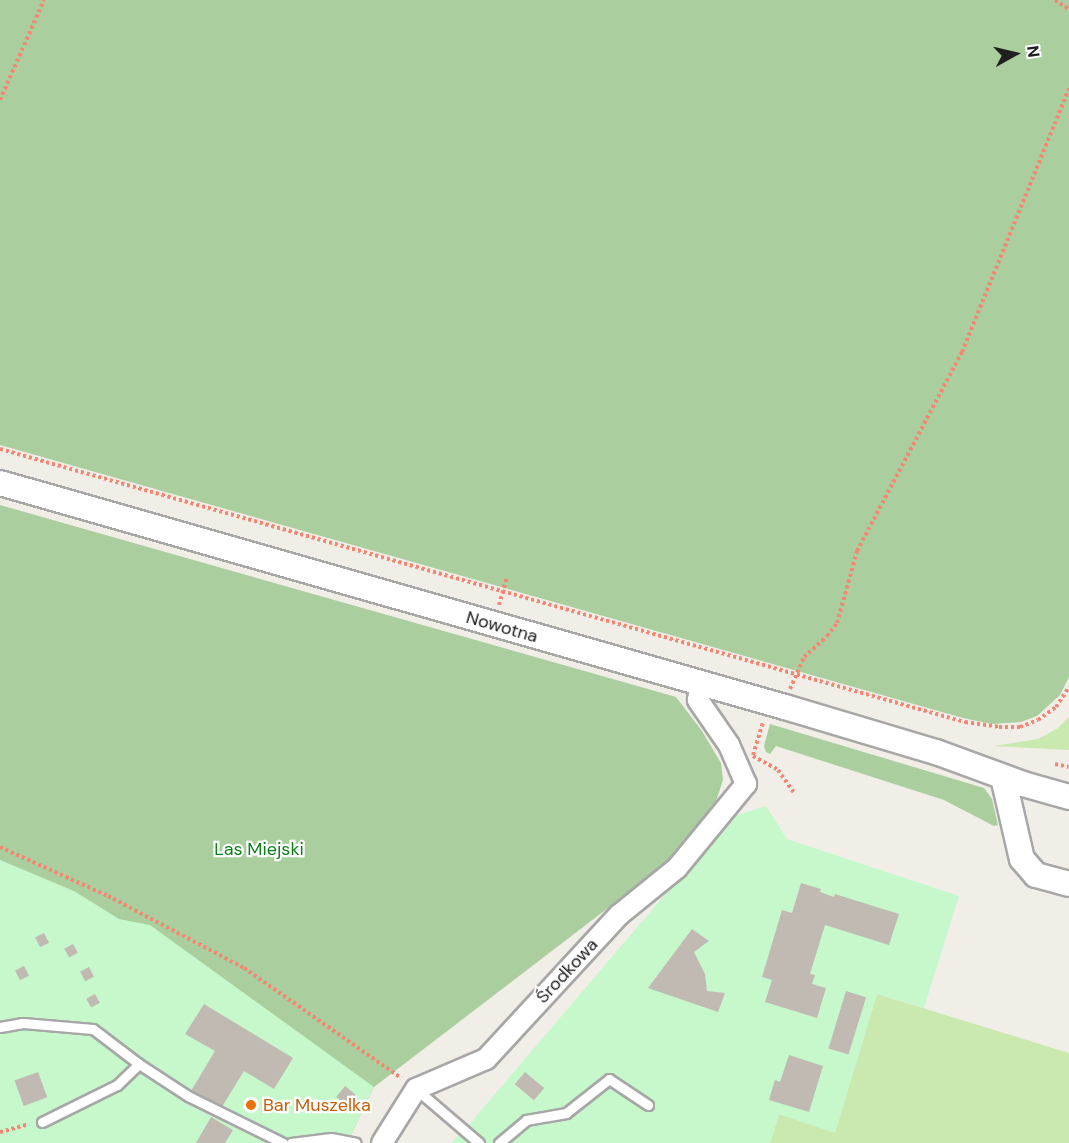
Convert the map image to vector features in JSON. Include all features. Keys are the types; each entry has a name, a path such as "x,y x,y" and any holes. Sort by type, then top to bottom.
{"street":[{"name":"Nowotna","path":"0,483 785,707 936,752 1003,777 1069,797"},
{"name":"Środkowa","path":"416,1089 486,1059 619,915 677,868 746,784 729,745 698,700 701,683"},
{"path":"1003,777 1022,859 1036,875 1069,885"},
{"path":"382,1143 416,1089"}],"lane":[{"path":"0,1027 23,1023 93,1029 139,1064 188,1096 283,1143"},
{"path":"42,1122 117,1086 139,1064"},
{"path":"499,1143 526,1120 566,1113 609,1079 648,1105"},
{"path":"416,1089 479,1143"},
{"path":"291,1143 331,1137 356,1143"}],"path":[{"path":"0,100 44,0"},
{"path":"1055,0 1069,9"},
{"path":"785,707 795,675 804,657 827,636 837,622 857,550 962,352 1069,88"},
{"path":"0,449 965,722 999,727 1020,727 1038,720 1056,707 1069,687"},
{"path":"494,624 507,577"},
{"path":"753,756 778,770 794,793"},
{"path":"1055,764 1069,767"},
{"path":"0,847 108,896 244,968 416,1089"},
{"path":"0,1132 42,1122"}],"green space":[{"path":"0,0 1069,0 1069,677 1060,695 1037,716 1021,722 992,724 963,718 0,445"},
{"path":"0,493 660,682 659,686 0,497"},
{"name":"Las Miejski","path":"0,505 676,697 702,731 721,763 723,780 716,801 672,859 374,1087 347,1143 0,1143"},
{"path":"719,699 879,744 975,778 714,701"},
{"path":"1069,717 1069,750 994,746 1038,739 1058,728"},
{"path":"770,724 984,788 992,799 998,825 994,826 944,800 776,746 770,754 766,752 764,746"},
{"path":"766,806 787,839 959,896 924,1008 877,994 835,1133 779,1114 770,1143 451,1143 731,817"},
{"path":"0,860 74,891 119,919 150,925 374,1087 347,1143 0,1143"},
{"path":"877,994 1069,1053 1069,1143 770,1143 779,1114 835,1132"}],"building":[{"path":"801,883 821,889 820,892 834,897 835,894 899,914 889,945 825,925 810,974 815,975 812,984 826,988 817,1018 765,1002 772,980 762,977 782,910 792,913"},
{"path":"692,929 709,941 694,952 705,974 707,991 725,993 718,1012 648,988"},
{"path":"44,933 49,943 40,947 35,938"},
{"path":"73,944 78,953 69,958 64,949"},
{"path":"24,966 29,976 20,980 15,971"},
{"path":"89,967 94,977 85,981 80,972"},
{"path":"846,991 866,997 849,1055 828,1048"},
{"path":"95,994 100,1003 91,1008 86,999"},
{"path":"204,1004 293,1058 274,1089 244,1071 220,1110 191,1091 215,1051 185,1034"},
{"path":"789,1055 823,1066 809,1112 769,1100 775,1080 780,1082"},
{"path":"38,1072 47,1097 24,1106 15,1081"},
{"path":"525,1072 544,1088 534,1100 515,1084"},
{"path":"345,1086 356,1095 347,1106 336,1097"},
{"path":"211,1117 233,1130 225,1143 196,1143"}],"place":[{"name":"Bar Muszelka","path":"251,1105"}]}
